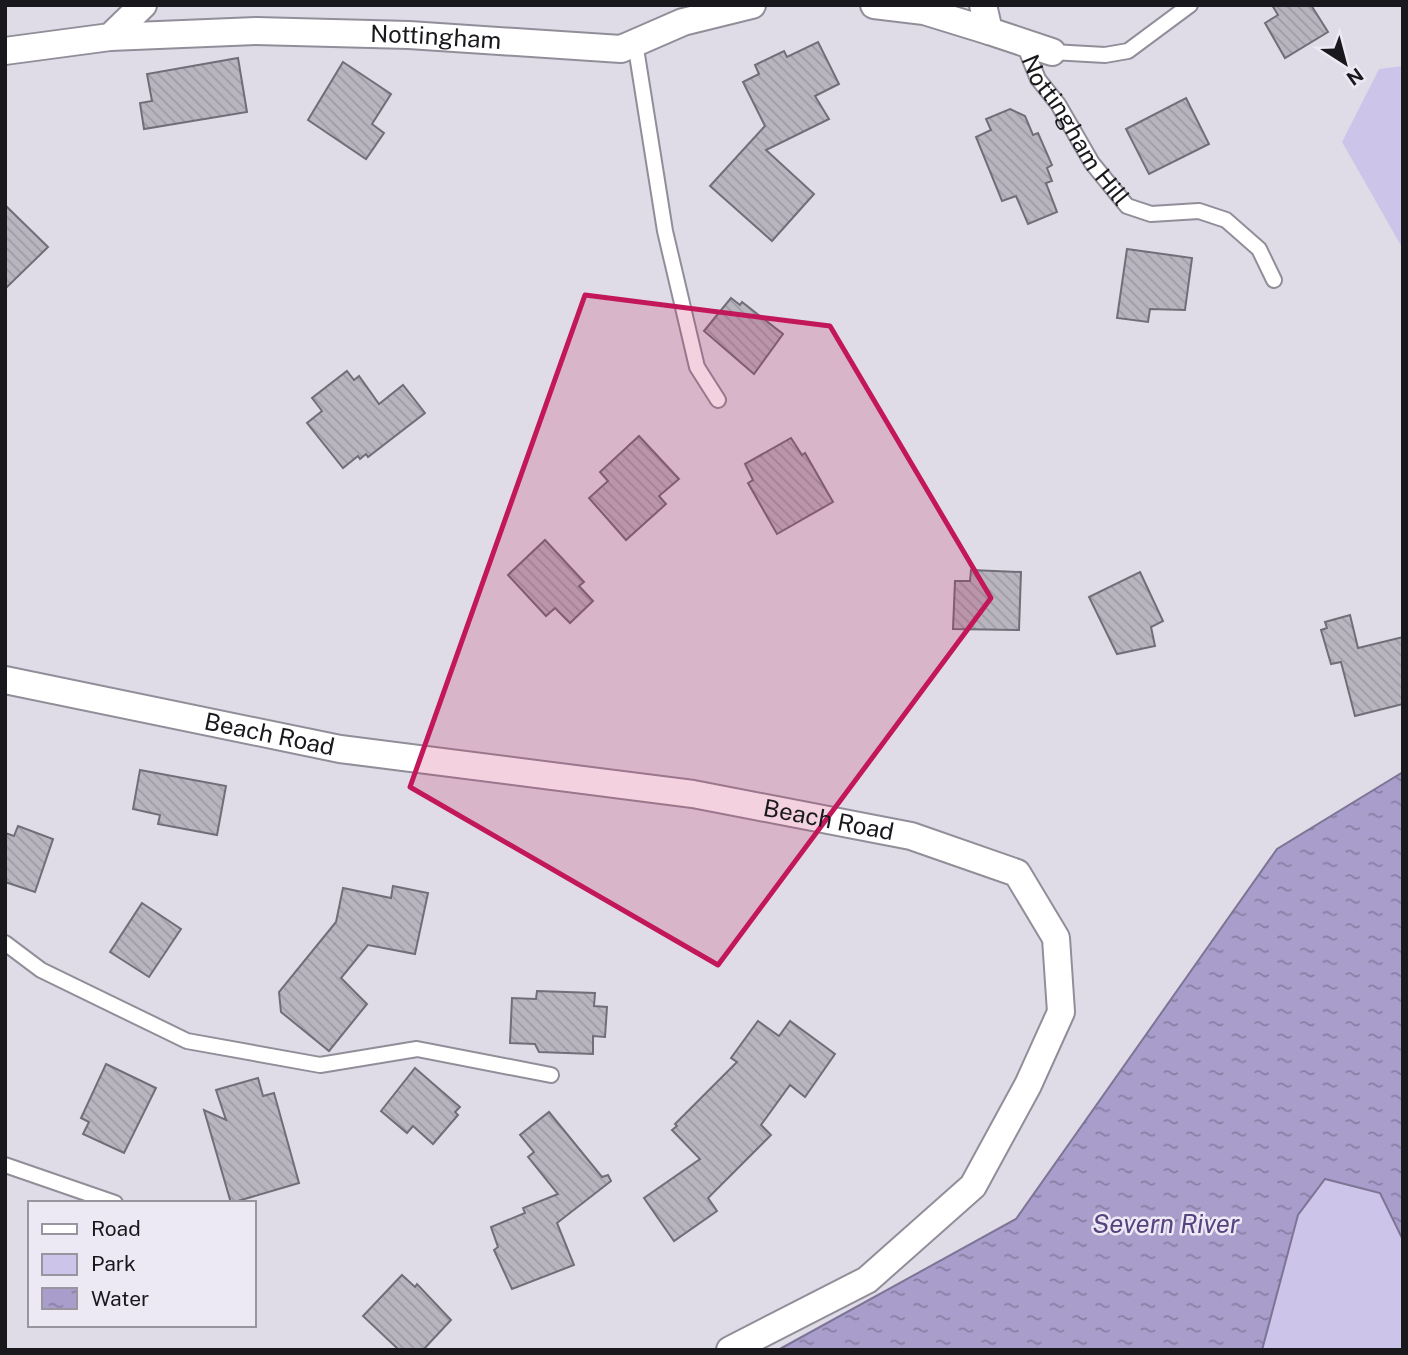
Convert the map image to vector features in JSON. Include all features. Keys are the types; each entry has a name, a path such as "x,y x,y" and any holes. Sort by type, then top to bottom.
{"street":[{"path":"5,51 110,37 143,5"},
{"name":"Nottingham","path":"110,37 256,31 408,35 621,49 683,22 752,5"},
{"path":"874,5 924,10 989,31"},
{"path":"983,5 989,31"},
{"name":"Nottingham Hill","path":"989,31 1052,52"},
{"name":"Beach Road","path":"5,680 340,749 693,794 911,836 1017,873 1056,939 1061,1012 1028,1085 974,1186 867,1280 730,1350"}],"lane":[{"path":"1052,52 1105,55 1128,51 1190,5"},
{"path":"635,42 665,231 697,367 718,400"},
{"name":"Nottingham Hill","path":"1023,43 1038,79 1070,124 1092,163 1127,206 1151,214 1199,211 1226,220 1259,249 1274,280"},
{"path":"5,943 41,971 187,1041 320,1065 417,1049 551,1075"},
{"path":"5,1165 109,1201"}],"highlighted area":[{"path":"585,295 830,326 991,598 718,965 410,787"}],"green space":[{"path":"1403,66 1403,249 1342,142 1379,69"},
{"path":"1325,1179 1380,1193 1403,1240 1403,1350 1262,1350 1298,1215"}],"water":[{"name":"Severn River","path":"1403,772 1403,1240 1380,1193 1325,1179 1298,1215 1262,1350 778,1350 1016,1219 1277,849"}],"building":[{"path":"1272,5 1311,5 1328,32 1285,58 1265,23 1278,15"},
{"path":"818,42 839,84 815,96 829,119 766,150 814,194 772,241 710,186 765,126 743,82 759,74 755,65 784,51 787,57"},
{"path":"238,58 247,112 144,129 140,103 152,101 147,74"},
{"path":"343,62 391,94 372,124 384,133 366,159 308,120"},
{"path":"1186,98 1209,144 1149,174 1126,129"},
{"path":"1010,109 1025,116 1033,135 1038,133 1052,165 1047,168 1052,181 1046,183 1057,212 1028,224 1016,196 1002,201 976,137 991,130 986,119"},
{"path":"5,205 48,247 5,289"},
{"path":"1127,249 1192,258 1185,310 1150,309 1148,322 1117,318"},
{"path":"731,298 740,305 742,302 783,334 754,374 704,331"},
{"path":"347,371 354,380 359,376 379,404 403,385 425,413 368,457 366,454 360,459 358,456 343,468 307,423 322,411 312,398"},
{"path":"639,436 679,479 659,496 666,504 626,540 589,498 608,481 600,472"},
{"path":"791,438 802,455 805,453 833,502 777,534 748,483 753,480 745,464"},
{"path":"545,540 584,582 579,586 593,601 570,623 555,608 546,616 508,575"},
{"path":"971,570 1021,572 1019,630 953,629 955,581 970,581"},
{"path":"1140,572 1163,621 1151,627 1155,646 1117,654 1089,597"},
{"path":"1350,615 1358,648 1403,637 1403,704 1355,716 1341,662 1331,664 1321,630 1327,628 1325,622"},
{"path":"140,770 226,786 217,835 158,824 160,815 133,809"},
{"path":"18,826 53,839 35,892 5,882 5,833 14,836"},
{"path":"393,886 428,893 415,954 368,945 341,978 367,1004 329,1051 281,1012 279,992 336,922 343,888 391,898"},
{"path":"142,903 181,929 149,977 110,952"},
{"path":"537,991 595,993 594,1006 607,1007 605,1037 593,1036 593,1054 539,1052 535,1044 510,1043 512,998 536,999"},
{"path":"758,1021 779,1036 790,1021 835,1054 805,1097 790,1085 761,1125 771,1135 708,1198 717,1211 674,1241 644,1198 700,1159 672,1130 737,1062 731,1058"},
{"path":"106,1064 156,1088 124,1153 83,1134 89,1122 81,1118"},
{"path":"415,1068 460,1107 455,1112 458,1115 433,1144 413,1126 407,1133 381,1111"},
{"path":"258,1078 263,1096 274,1093 299,1183 230,1201 204,1110 226,1120 216,1090"},
{"path":"549,1112 602,1177 608,1175 611,1181 557,1223 574,1265 512,1289 494,1250 498,1247 491,1227 525,1213 523,1208 558,1194 528,1157 534,1152 520,1135"},
{"path":"402,1275 415,1287 417,1284 451,1320 423,1350 399,1350 363,1316"}]}
